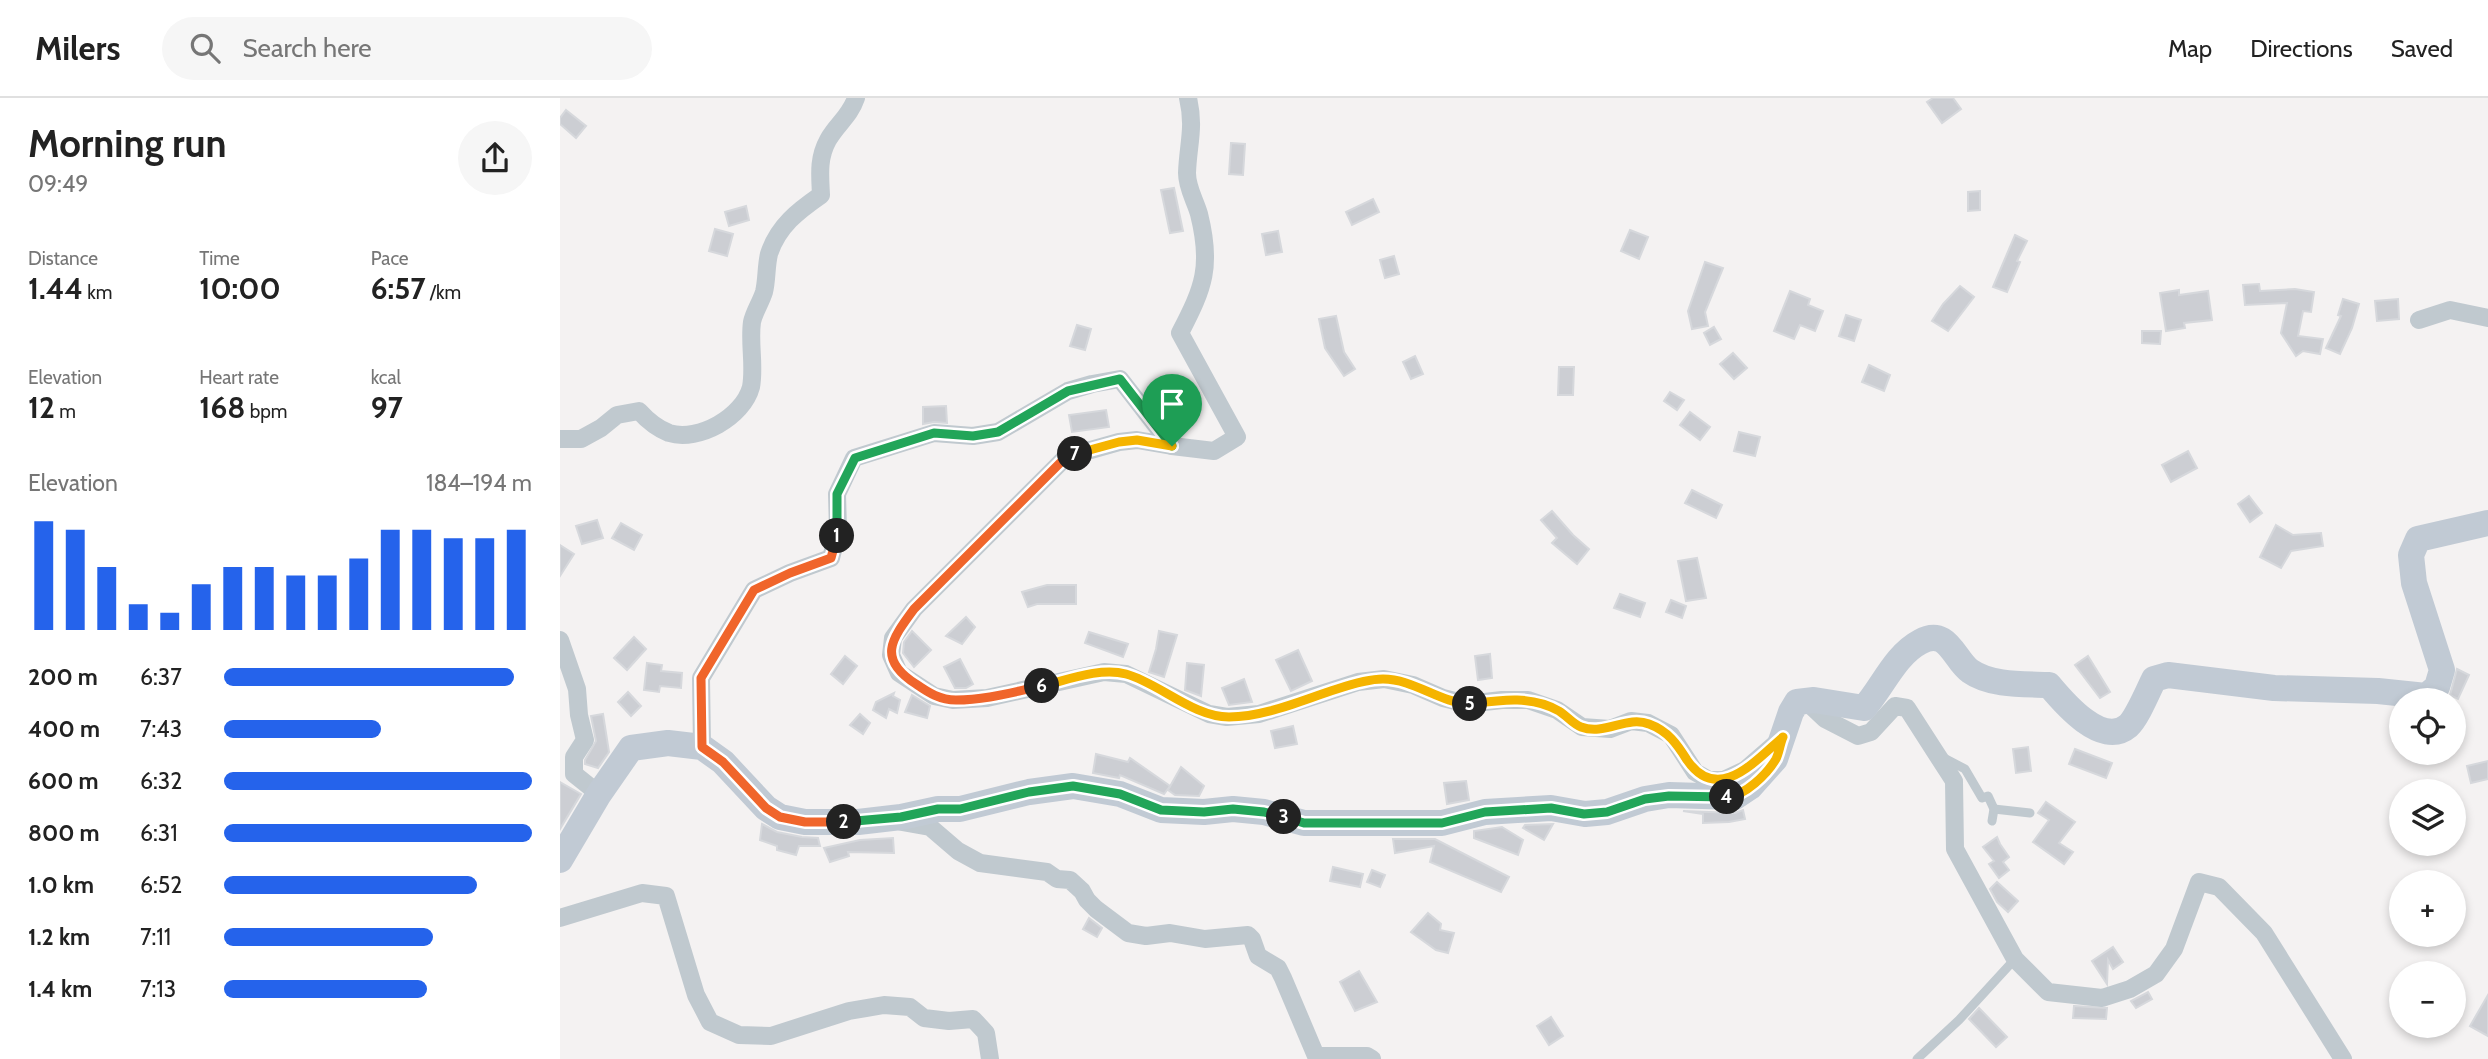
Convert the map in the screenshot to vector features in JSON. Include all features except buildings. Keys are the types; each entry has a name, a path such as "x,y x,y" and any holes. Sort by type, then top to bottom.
{"main road":[{"path":"560,860 599,794 631,748 668,743 702,747 723,762 766,808 780,817 805,822 858,822 901,817 938,809 960,809 1029,792 1073,786 1120,794 1161,810 1204,812 1233,809 1264,812 1304,823 1442,823 1485,812 1551,808 1584,814 1607,812 1645,799 1669,796 1735,797 1749,787 1776,759 1791,712 1797,702 1824,701 1864,708 1896,664 1920,642 1932,638 1948,642 1968,671 2009,683 2049,685 2067,706 2098,730 2117,732 2129,726 2154,679 2168,675 2274,688 2378,691 2426,696 2437,687 2442,670 2414,583 2411,555 2418,539 2488,523"}],"street":[{"path":"560,439 581,439 617,415 639,411 650,424 671,434 690,434 730,418 742,407 751,387 752,321 764,292 769,256 778,233 797,211 821,195 819,164 828,140 852,112 856,98"},
{"path":"1188,98 1193,118 1187,175 1206,247 1206,267 1203,283 1180,333 1237,437 1214,451 1137,440 1119,442 1066,457 914,609 893,638 891,655 899,673 934,696 953,700 987,698 1104,672 1125,674 1209,713 1227,717 1259,714 1358,682 1384,679 1413,685 1443,698 1467,704 1503,699 1528,700 1558,710 1582,727 1609,729 1631,721 1648,723 1671,735 1695,772 1709,780 1724,780 1745,770 1783,737"},
{"path":"2419,320 2450,310 2488,318"},
{"path":"702,747 701,678 754,590 831,558 838,531 837,494 855,458 934,433 973,436 998,432 1068,391 1120,379 1172,446"},
{"path":"560,640 578,689 579,715 585,740 574,757 574,774 599,794"},
{"path":"1807,702 1825,719 1858,736 1871,732 1895,706 1907,708 1954,780 1955,849 2015,959 2048,992 2102,998 2130,989 2156,974 2174,948 2199,882 2219,887 2264,933 2343,1059"},
{"path":"901,817 903,823 919,823 930,827 958,851 980,863 1047,872 1057,879 1070,880 1096,909 1128,933 1146,936 1170,933 1205,939 1248,935 1258,956 1278,968 1316,1056 1367,1056 1372,1059"},
{"path":"560,918 642,893 666,896 696,995 705,1013 710,1022 739,1035 771,1036 849,1010 884,1005 910,1007 924,1018 949,1021 972,1019 986,1033 990,1059"}],"lane":[{"path":"1939,756 1965,769 1982,798 1988,796 1994,809 1992,821"},
{"path":"1994,809 2030,813"},
{"path":"1917,1059 1959,1020 2015,959"}],"route":[{"path":"1120,379 1172,446 1137,440 1119,442 1066,457 914,609 893,638 891,655 899,673 934,696 953,700 987,698 1104,672 1125,674 1209,713 1227,717 1259,714 1358,682 1384,679 1413,685 1443,698 1467,704 1503,699 1528,700 1558,710 1582,727 1609,729 1631,721 1648,723 1671,735 1695,772 1709,780 1724,780 1745,770 1783,737 1776,759 1761,776 1735,797 1669,796 1645,799 1607,812 1584,814 1551,808 1485,812 1442,823 1304,823 1264,812 1233,809 1204,812 1161,810 1120,794 1073,786 1029,792 960,809 938,809 901,817 858,822 805,822 780,817 766,808 723,762 702,747 701,678 754,590 831,558 838,531 837,494 855,458 934,433 973,436 998,432 1068,391 1120,379"}]}
